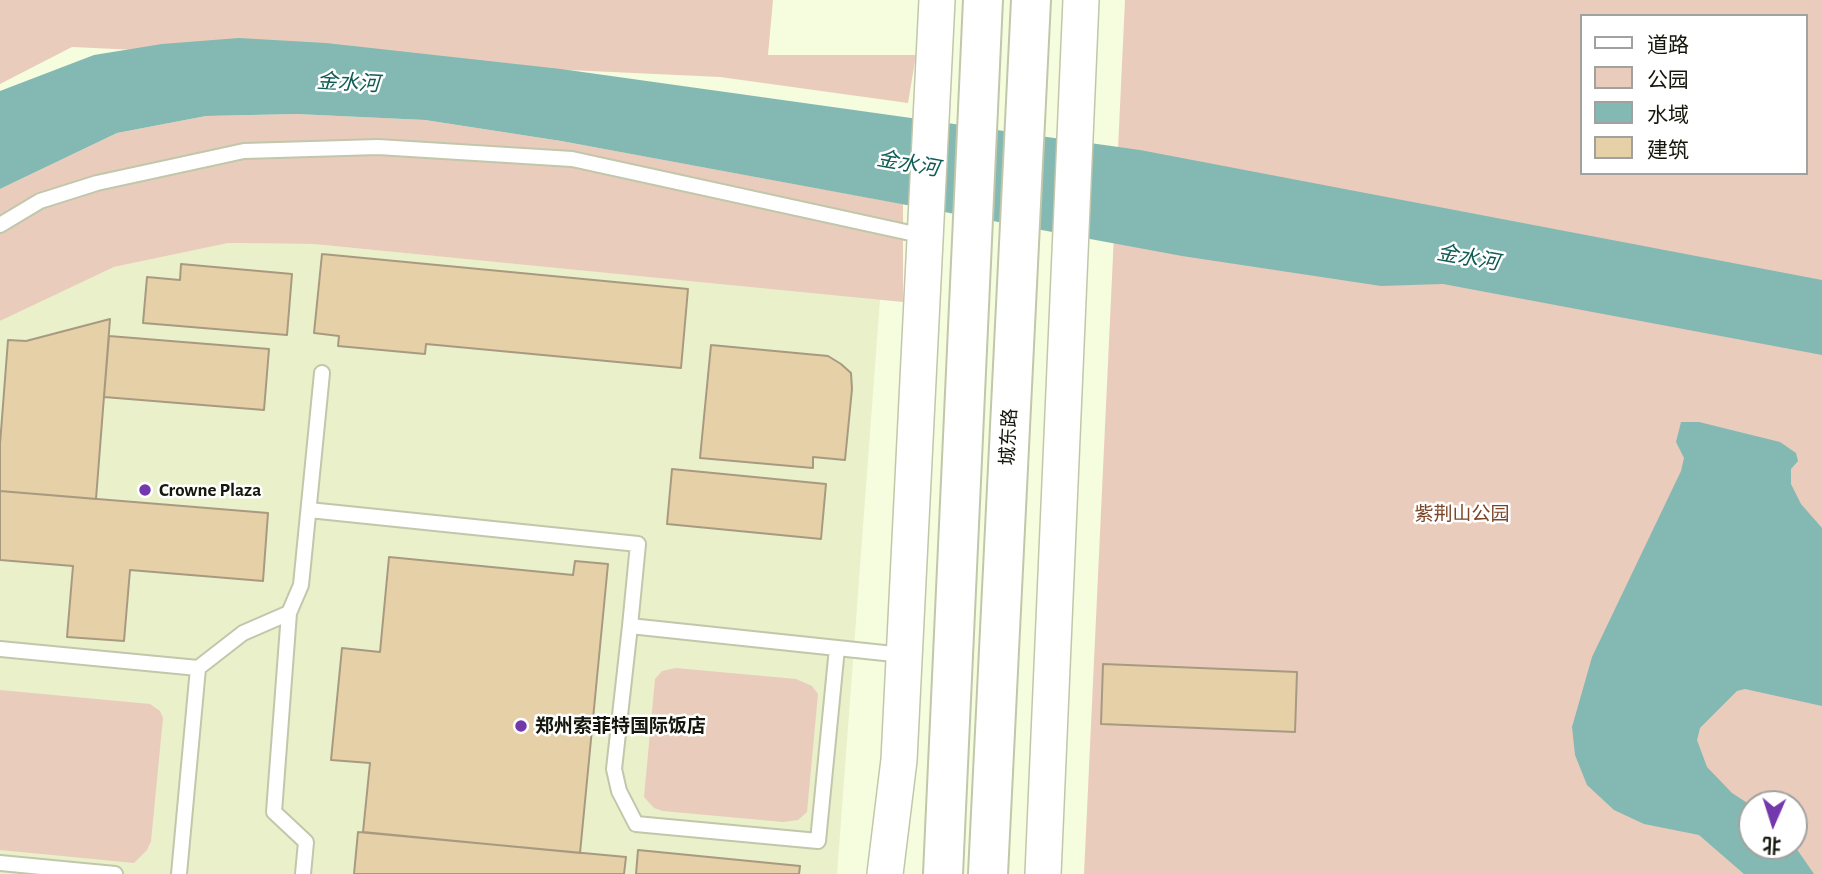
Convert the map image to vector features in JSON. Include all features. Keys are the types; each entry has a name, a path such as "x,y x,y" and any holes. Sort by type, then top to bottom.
{"main road":[{"path":"943,874 983,0"},
{"name":"城东路","path":"988,874 1031,0"}],"street":[{"path":"885,874 899,760 937,0"},
{"path":"1042,874 1081,0"}],"lane":[{"path":"0,225 40,201 97,183 244,151 378,147 572,159 925,237"},
{"path":"303,874 306,842 274,812 289,613 302,585 322,373"},
{"path":"309,510 638,544 614,769 619,791 636,824 818,841 837,648"},
{"path":"0,649 198,668 243,633 289,613"},
{"path":"630,626 904,655"},
{"path":"179,874 198,668"},
{"path":"0,863 115,874"}],"shaded area":[{"path":"227,243 313,244 880,299 837,874 0,874 0,321 114,267"}],"green space":[{"path":"0,0 773,0 768,55 916,55 908,103 720,77 72,47 0,84"},
{"name":"紫荆山公园","path":"1125,0 1822,0 1822,874 1084,874"},
{"path":"296,114 425,120 561,141 903,204 903,302 313,244 228,243 114,267 0,321 0,189 117,133 206,116"},
{"path":"676,668 796,679 812,686 818,694 807,812 798,820 783,822 663,811 654,808 644,797 655,679 662,671"},
{"path":"0,690 150,704 160,711 163,718 151,841 147,850 134,863 0,850"}],"water":[{"name":"金水河","path":"239,38 326,43 561,69 1140,150 1822,280 1822,355 1443,284 1381,286 1182,256 561,141 425,120 296,114 206,116 117,133 0,189 0,91 94,55 162,44"},
{"path":"1681,422 1699,422 1780,442 1796,453 1798,461 1791,469 1791,484 1801,504 1822,528 1822,706 1745,689 1737,691 1700,728 1697,740 1707,767 1738,797 1738,860 1804,860 1814,874 1744,874 1699,835 1644,824 1614,810 1587,785 1575,755 1572,727 1592,657 1681,471 1684,458 1676,442"}],"building":[{"path":"322,254 688,289 681,368 426,344 425,354 338,346 339,336 314,333"},
{"path":"181,264 292,274 287,335 143,323 147,277 180,280"},
{"path":"110,319 96,499 0,491 0,444 8,340 26,341"},
{"path":"109,336 269,349 264,410 104,397"},
{"path":"711,345 828,356 841,364 851,373 852,389 845,460 813,457 813,468 700,458"},
{"path":"672,469 826,484 821,539 667,524"},
{"path":"0,491 268,513 263,581 130,570 124,641 67,637 73,566 0,560"},
{"path":"389,557 573,575 575,561 608,564 580,853 363,832 370,763 331,760 342,648 380,652"},
{"path":"1103,664 1297,672 1295,732 1101,724"},
{"path":"358,832 626,857 624,874 354,874"},
{"path":"638,850 800,866 799,874 636,874"}],"place":[{"name":"Crowne Plaza","path":"145,490"},
{"name":"郑州索菲特国际饭店","path":"521,726"}]}
